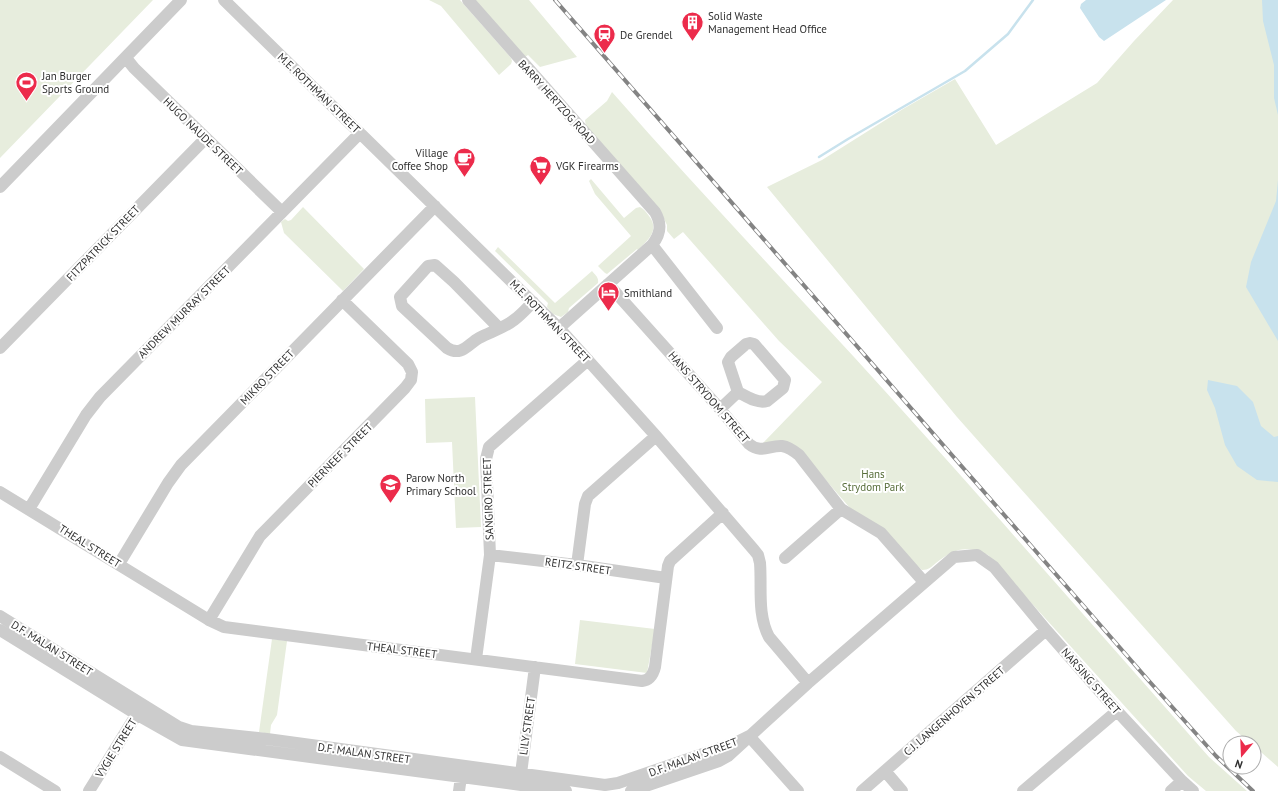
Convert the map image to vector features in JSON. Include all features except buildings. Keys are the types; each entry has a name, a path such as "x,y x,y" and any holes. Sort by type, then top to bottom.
{"street":[{"path":"0,187 181,0"},
{"name":"M.E. ROTHMAN STREET","path":"224,0 559,328 723,513 758,555 761,575 763,622 769,636 808,683"},
{"name":"BARRY HERTZOG ROAD","path":"468,0 655,212 659,221 660,230 652,245"},
{"name":"HUGO NAUDE STREET","path":"126,58 134,68 282,212"},
{"name":"ANDREW MURRAY STREET","path":"29,509 93,405 360,132"},
{"name":"FITZPATRICK STREET","path":"0,348 206,138"},
{"name":"MIKRO STREET","path":"119,564 168,483 181,465 435,206"},
{"path":"559,328 652,245 717,328"},
{"path":"499,328 454,282 435,265 428,266 400,296 402,306 449,350 460,351 466,349 476,339 499,328 514,320 533,302"},
{"name":"HANS STRYDOM STREET","path":"608,284 754,448 760,449 782,446 792,449 799,455 842,509 881,534 924,582"},
{"name":"PIERNEEF STREET","path":"209,620 260,536 405,388 411,380 412,372 408,364 342,300"},
{"path":"751,343 754,344 782,376 785,380 785,385 767,402 758,402 738,392 728,362 731,357 746,344 751,343"},
{"name":"SANGIRO STREET","path":"476,659 490,555 486,459 487,451 588,360"},
{"path":"720,409 738,392"},
{"path":"577,565 585,504 588,496 656,436"},
{"name":"THEAL STREET","path":"0,492 219,626 642,681 651,677 655,667 666,578 670,561 723,513"},
{"path":"785,558 842,509"},
{"name":"REITZ STREET","path":"490,555 577,565 666,578"},
{"name":"D.F. MALAN STREET","path":"631,791 719,760 733,753 749,736 808,683 954,557 977,555 994,567"},
{"name":"NARSING STREET","path":"994,567 1046,630 1117,710 1193,791"},
{"name":"D.F. MALAN STREET","path":"0,616 139,709 182,740 310,758 612,788 735,743 749,736"},
{"name":"D.F. MALAN STREET","path":"0,630 139,709 190,731 311,745 462,772"},
{"name":"C.J. LANGENHOVEN STREET","path":"862,791 1046,630"},
{"name":"LILY STREET","path":"520,779 535,667"},
{"name":"VYGIE STREET","path":"89,791 139,709"},
{"path":"1024,791 1117,710"},
{"path":"749,736 798,791"},
{"path":"310,758 311,745"},
{"path":"0,757 55,791"},
{"path":"459,791 462,772"},
{"path":"885,772 902,791"},
{"name":"D.F. MALAN STREET","path":"520,779 566,791"},
{"path":"1171,791 1182,781"}],"green space":[{"name":"Jan Burger Sports Ground","path":"0,0 153,0 0,158"},
{"path":"429,0 460,0 511,58 511,64 499,75 441,6"},
{"path":"475,0 529,0 577,57 540,67 528,55 525,57"},
{"path":"1173,0 1278,0 1278,767 1262,753 1262,735 1241,735 1236,731 957,417 767,187 822,160 903,109 955,79 996,145 1097,83"},
{"name":"Hans Strydom Park","path":"612,92 854,357 1209,757 1222,769 1222,775 1229,775 1247,791 1206,791 1188,776 988,555 966,549 955,551 928,569 922,570 850,508 798,448 763,443 822,382 779,341 683,232 674,239 667,231 667,225 663,217 586,127 585,120 607,101"},
{"path":"591,179 624,218 636,208 640,207 649,216 653,226 649,239 638,250 637,249 607,274 598,266 631,236 595,194 589,181"},
{"path":"303,207 364,269 343,291 284,233 281,222 285,219 288,221 291,220"},
{"path":"498,247 555,303 592,271 597,278 598,283 569,308 568,312 561,317 553,314 547,307 548,303 495,251"},
{"path":"475,397 481,527 456,528 452,442 426,443 425,399"},
{"path":"580,620 655,629 647,673 575,664"},
{"path":"272,639 287,641 277,715 271,725 270,734 259,732"}],"water":[{"path":"1086,0 1166,0 1104,41 1099,37 1080,8 1081,4"},
{"path":"1262,0 1278,0 1278,115 1274,98 1274,65 1263,21"},
{"path":"1278,180 1278,341 1246,287 1251,262 1276,201"},
{"path":"1208,380 1237,386 1253,402 1261,426 1274,437 1278,436 1278,482 1257,480 1237,466 1225,445 1215,408 1207,390"}],"waterway":[{"path":"819,157 965,71 1008,34 1033,0"}],"railway":[{"path":"555,0 1149,681 1216,756 1253,791"}],"place":[{"name":"Solid Waste Management Head Office","path":"692,42"},
{"name":"De Grendel","path":"605,54"},
{"name":"Jan Burger Sports Ground","path":"27,102"},
{"name":"Village Coffee Shop","path":"464,178"},
{"name":"VGK Firearms","path":"540,186"},
{"name":"Smithland","path":"609,312"},
{"name":"Parow North Primary School","path":"391,504"}]}
